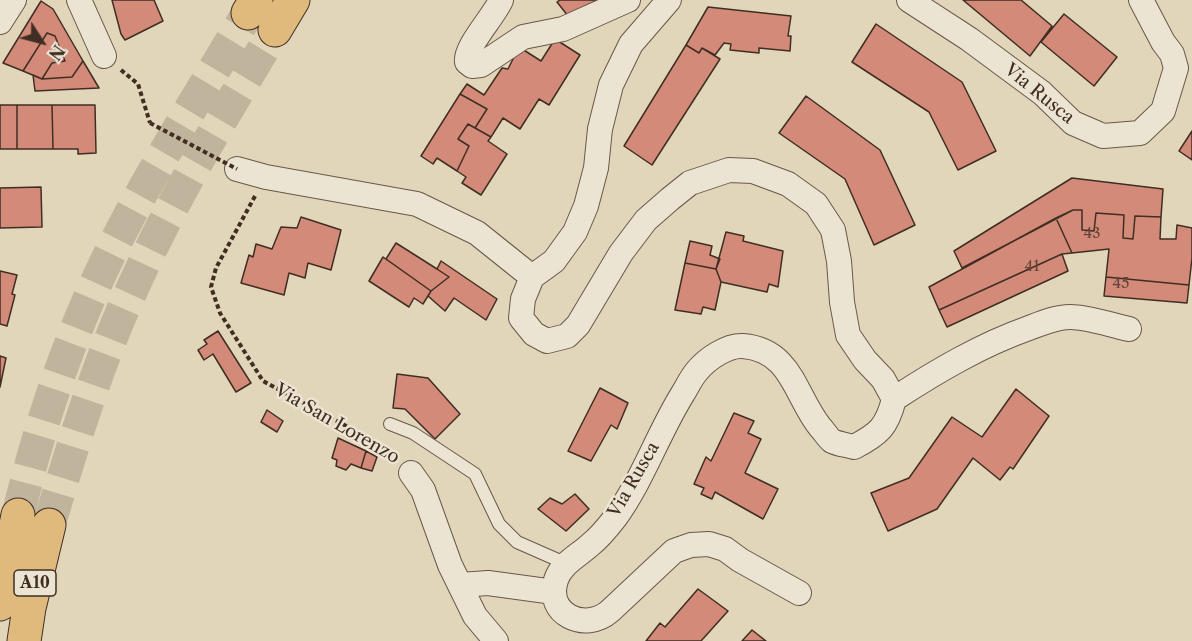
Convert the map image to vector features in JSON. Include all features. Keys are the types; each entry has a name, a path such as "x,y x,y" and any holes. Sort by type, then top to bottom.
{"highway":[{"path":"259,14 293,0"},
{"name":"A10","path":"0,604 18,515"},
{"name":"A10","path":"24,641 29,608 49,525"}],"street":[{"path":"0,22 14,0"},
{"path":"79,0 104,56"},
{"path":"501,0 497,10 466,56 467,62 472,66 481,65 523,38 563,29 628,0"},
{"path":"669,0 630,44 611,85 600,129 596,168 586,206 575,232 554,261 532,277 523,299 521,318 534,334 546,341 567,336 578,325 621,253 646,220 690,183 729,170 753,171 774,177 816,204 832,230 839,261 842,302 848,335 865,360 883,379 894,399 932,374 974,351 1044,322 1070,317 1129,329"},
{"name":"Via Rusca","path":"909,0 969,39 1042,93 1073,123 1103,136 1140,133 1163,111 1176,68 1172,54 1163,42 1141,0"},
{"path":"237,169 266,177 417,204 477,233 532,277"},
{"name":"Via Rusca","path":"554,592 560,571 593,543 615,517 672,411 697,371 717,353 741,346 765,350 785,366 814,419 831,440 854,447 873,437 889,418 894,399"},
{"name":"Via San Lorenzo","path":"411,473 423,490 450,565 475,616 496,641"},
{"path":"460,585 488,583 554,592 557,602 571,618 592,621 602,618 674,551 691,545 709,544 726,549 740,560 799,593"}],"lane":[{"path":"390,424 413,433 475,474 499,524 517,542 567,564"}],"path":[{"path":"104,56 138,84 150,123 237,169"},
{"name":"Via San Lorenzo","path":"266,177 216,268 211,287 220,313 262,381 385,447 406,463 411,473"}],"building":[{"path":"112,0 154,0 163,21 125,40 121,34"},
{"path":"560,0 597,0 568,16 557,2"},
{"path":"963,0 1021,0 1052,26 1030,56"},
{"path":"41,1 53,9 83,61 72,77 42,79 52,63 65,61 55,36 47,33 23,71 3,63"},
{"path":"708,7 791,16 788,36 791,36 790,51 759,48 759,53 730,50 731,44 724,43 715,55 702,48 699,53 686,45"},
{"path":"1064,14 1117,57 1094,86 1041,42"},
{"path":"876,24 962,82 996,151 958,170 929,112 852,62"},
{"path":"47,33 55,36 65,61 52,63 42,79 23,71"},
{"path":"555,39 580,55 549,105 539,99 520,129 503,118 491,137 475,128 487,109 460,94 467,84 484,95 502,68 508,69 519,47 541,61"},
{"path":"686,45 699,53 702,48 720,59 652,165 624,146"},
{"path":"83,61 99,88 35,91 33,75 42,79 72,77"},
{"path":"460,94 487,109 475,128 468,124 458,139 469,146 457,171 437,158 433,164 421,156"},
{"path":"806,96 880,150 915,225 874,245 845,179 779,133"},
{"path":"0,105 17,105 17,149 0,149"},
{"path":"17,105 52,105 53,149 17,149"},
{"path":"52,105 95,105 96,153 78,154 78,149 53,149"},
{"path":"468,124 491,137 488,141 507,154 481,195 462,183 466,177 457,171 469,146 458,139"},
{"path":"1192,131 1192,160 1179,151"},
{"path":"1072,178 1163,189 1161,217 1135,216 1133,239 1123,238 1124,215 1096,213 1094,231 1082,230 1082,210 1073,210 962,268 954,251"},
{"path":"41,187 42,227 0,228 0,188"},
{"path":"1073,210 1082,210 1082,230 1094,231 1096,213 1124,215 1123,238 1133,239 1135,216 1161,217 1160,239 1176,239 1177,225 1192,228 1189,285 1106,277 1109,249 1072,253 1056,218"},
{"path":"301,217 341,230 331,270 308,263 305,278 289,273 284,295 241,283 249,255 253,257 256,244 272,249 281,227 297,228"},
{"path":"1056,218 1072,253 1062,254 939,310 929,287"},
{"path":"726,232 744,236 743,241 783,251 778,287 769,284 767,292 721,282 716,269"},
{"path":"690,241 712,246 710,255 720,259 716,269 685,263"},
{"path":"396,243 449,277 431,291 386,259"},
{"path":"1062,254 1068,271 947,327 939,310"},
{"path":"383,257 431,291 423,304 414,298 409,307 369,281"},
{"path":"441,261 497,299 486,320 454,298 445,311 428,296 449,277 437,269"},
{"path":"685,263 716,269 721,282 715,310 703,307 701,314 675,310"},
{"path":"0,271 17,275 12,294 15,295 7,326 0,324"},
{"path":"1106,277 1189,285 1187,303 1104,296"},
{"path":"218,331 251,383 236,392 213,354 204,360 198,350 207,344 204,340"},
{"path":"0,356 6,358 0,387"},
{"path":"397,374 428,378 460,414 435,439 405,409 393,408"},
{"path":"600,388 628,403 617,429 611,425 591,461 568,451"},
{"path":"1016,389 1049,416 1013,469 1010,467 1000,480 973,458 937,509 888,531 871,493 909,478 952,417 982,437"},
{"path":"267,410 283,421 277,432 261,422"},
{"path":"734,413 754,421 748,433 761,439 745,473 778,489 763,519 715,492 712,499 701,494 704,488 694,484 706,457 711,461"},
{"path":"338,438 366,451 361,468 351,464 346,470 336,466 337,460 332,458"},
{"path":"366,451 377,457 372,471 361,468"},
{"path":"575,494 589,509 566,531 538,509 550,498 562,504"},
{"path":"698,589 728,611 701,641 646,641 660,623 665,627"},
{"path":"752,630 766,641 742,641"}],"tunnel":[{"path":"18,515 34,452 54,391 76,330 102,270 153,172 248,13"},
{"path":"49,525 98,373 149,252 183,187 275,30"}]}
